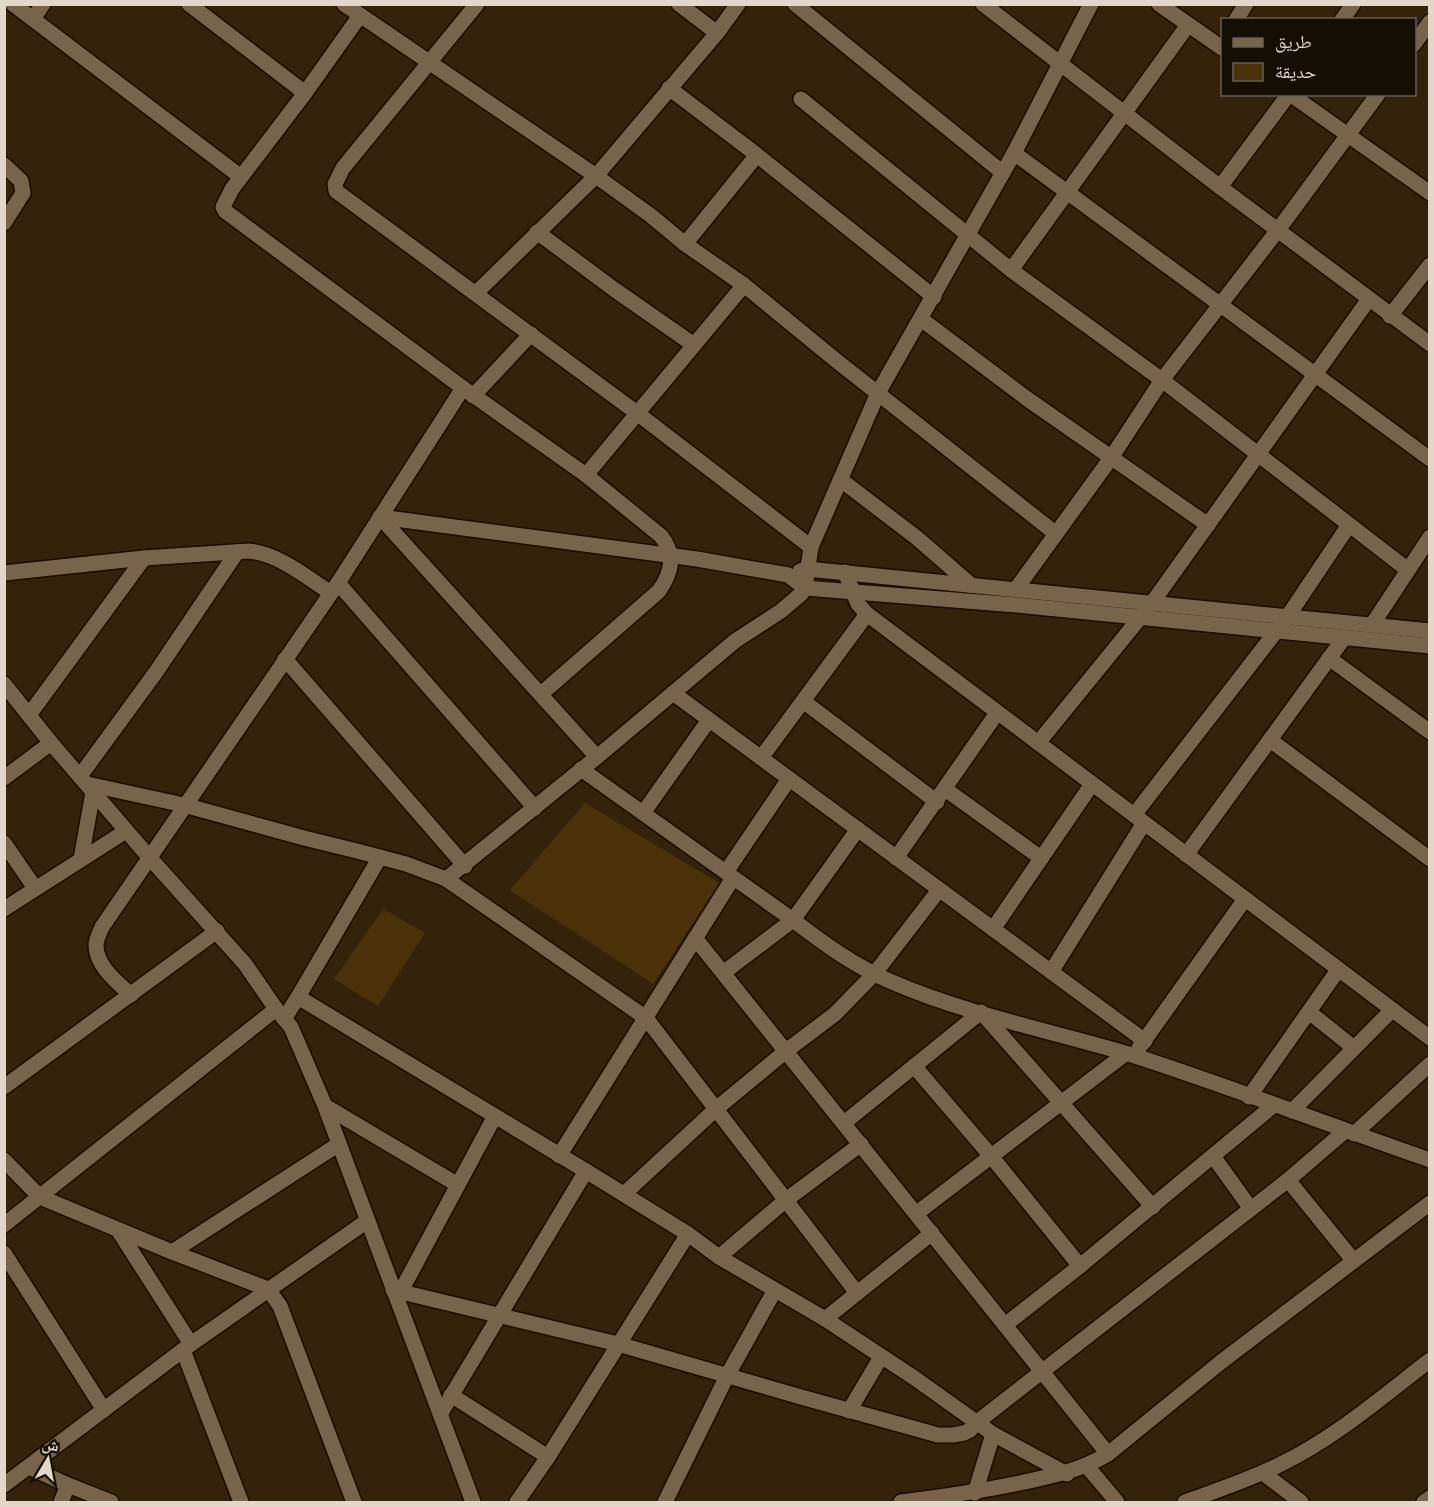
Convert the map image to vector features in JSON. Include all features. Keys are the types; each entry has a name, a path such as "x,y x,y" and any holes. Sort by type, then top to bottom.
{"street":[{"path":"13,4 241,177"},
{"path":"33,19 43,4"},
{"path":"189,4 305,93"},
{"path":"344,4 359,17 430,63 650,215 685,244 744,285 1055,533"},
{"path":"477,4 337,176 336,191 637,413 811,547"},
{"path":"679,4 717,33"},
{"path":"476,293 596,176 717,33 738,4"},
{"path":"795,4 1003,172"},
{"path":"983,4 1220,187 1430,344"},
{"path":"446,879 465,866 735,641 795,599 805,588 811,547 878,393 970,234 1090,4"},
{"path":"1159,4 1188,25 1221,43"},
{"path":"1237,18 1246,4"},
{"path":"1343,18 1353,4"},
{"path":"359,17 241,177 226,199 225,211 468,392 586,475 661,536 668,545 671,556 669,576 659,591 541,694"},
{"path":"1416,41 1430,22"},
{"path":"1011,270 1188,25"},
{"path":"669,88 757,155 934,297"},
{"path":"1220,187 1288,96"},
{"path":"1292,96 1430,193"},
{"path":"1016,589 1111,458 1162,380 1278,230 1376,96"},
{"path":"801,99 970,234 1011,270 1162,380 1408,570"},
{"path":"1014,153 1430,459"},
{"path":"685,244 757,155"},
{"path":"4,165 21,181 23,193 4,223"},
{"path":"537,232 694,345"},
{"path":"1390,316 1430,265"},
{"path":"586,475 744,285"},
{"path":"1038,743 1152,603 1369,299"},
{"path":"921,319 1111,458 1208,525"},
{"path":"131,995 108,974 98,954 96,945 102,927 335,588 380,517 468,392 531,334"},
{"path":"841,480 917,538 971,585"},
{"path":"380,517 671,556 788,575 805,588 1430,646"},
{"path":"380,517 597,757"},
{"path":"1051,972 1139,819 1288,616 1349,525"},
{"path":"1372,625 1430,537"},
{"path":"4,573 144,558 249,551 268,555 335,588 535,808"},
{"path":"81,859 87,784 156,672 237,552"},
{"path":"29,715 144,558"},
{"path":"788,575 807,568 1430,631"},
{"path":"844,572 858,604 867,614 1430,1038"},
{"path":"761,758 867,614"},
{"path":"1186,855 1344,638"},
{"path":"1329,658 1430,732"},
{"path":"285,659 465,866"},
{"path":"4,684 148,857 245,964 291,1027 305,1056 367,1221 397,1291 473,1503"},
{"path":"673,693 1145,1041"},
{"path":"803,701 941,796 1041,858"},
{"path":"896,858 997,714"},
{"path":"643,813 709,720"},
{"path":"1270,740 1430,859"},
{"path":"4,778 51,743"},
{"path":"582,769 827,946 892,982 981,1012 1129,1055 1430,1160"},
{"path":"559,1156 695,938 730,875 789,779"},
{"path":"87,784 184,805 406,864 446,879 646,1018 857,1293"},
{"path":"993,929 1092,784"},
{"path":"723,973 793,920 858,829"},
{"path":"4,909 126,831"},
{"path":"4,843 35,888"},
{"path":"4,1225 280,1014 298,997 380,857"},
{"path":"624,1194 716,1109 835,1014 875,974 939,890"},
{"path":"917,1213 1145,1041 1245,899"},
{"path":"4,1087 217,931"},
{"path":"695,938 1108,1454"},
{"path":"1250,1097 1338,970"},
{"path":"298,997 624,1194 688,1234 719,1257 825,1319 913,1377 993,1434 1067,1474"},
{"path":"1292,1111 1392,1010"},
{"path":"844,1123 981,1012"},
{"path":"981,1012 1153,1207"},
{"path":"1309,1012 1354,1048"},
{"path":"397,1291 618,1344 849,1411 938,1435 953,1436 970,1430 976,1423 1350,1133 1430,1064"},
{"path":"914,1066 1080,1266"},
{"path":"1005,1325 1153,1207 1274,1105"},
{"path":"324,1106 458,1185"},
{"path":"397,1291 495,1116"},
{"path":"172,1252 339,1144"},
{"path":"719,1257 786,1200 861,1144"},
{"path":"1213,1156 1251,1209"},
{"path":"4,1160 40,1197 267,1289 280,1306 354,1503"},
{"path":"441,1413 586,1171"},
{"path":"1288,1180 1353,1260"},
{"path":"901,1503 975,1493 1067,1474 1108,1454 1221,1362 1430,1203"},
{"path":"4,1485 187,1347 367,1221"},
{"path":"118,1230 187,1347 241,1503"},
{"path":"825,1319 932,1233"},
{"path":"517,1503 688,1234"},
{"path":"4,1253 104,1410"},
{"path":"665,1503 727,1376 775,1290"},
{"path":"849,1411 881,1357"},
{"path":"1185,1503 1263,1473 1321,1442 1358,1418 1430,1360"},
{"path":"451,1395 548,1457"},
{"path":"975,1493 993,1434"},
{"path":"1086,1466 1117,1503"},
{"path":"29,1467 111,1503"},
{"path":"1263,1473 1301,1503"},
{"path":"61,1503 68,1485"},
{"path":"1424,1503 1430,1498"}],"green space":[{"path":"585,803 719,883 653,984 510,890"},
{"path":"383,909 425,933 378,1006 334,979"}]}
